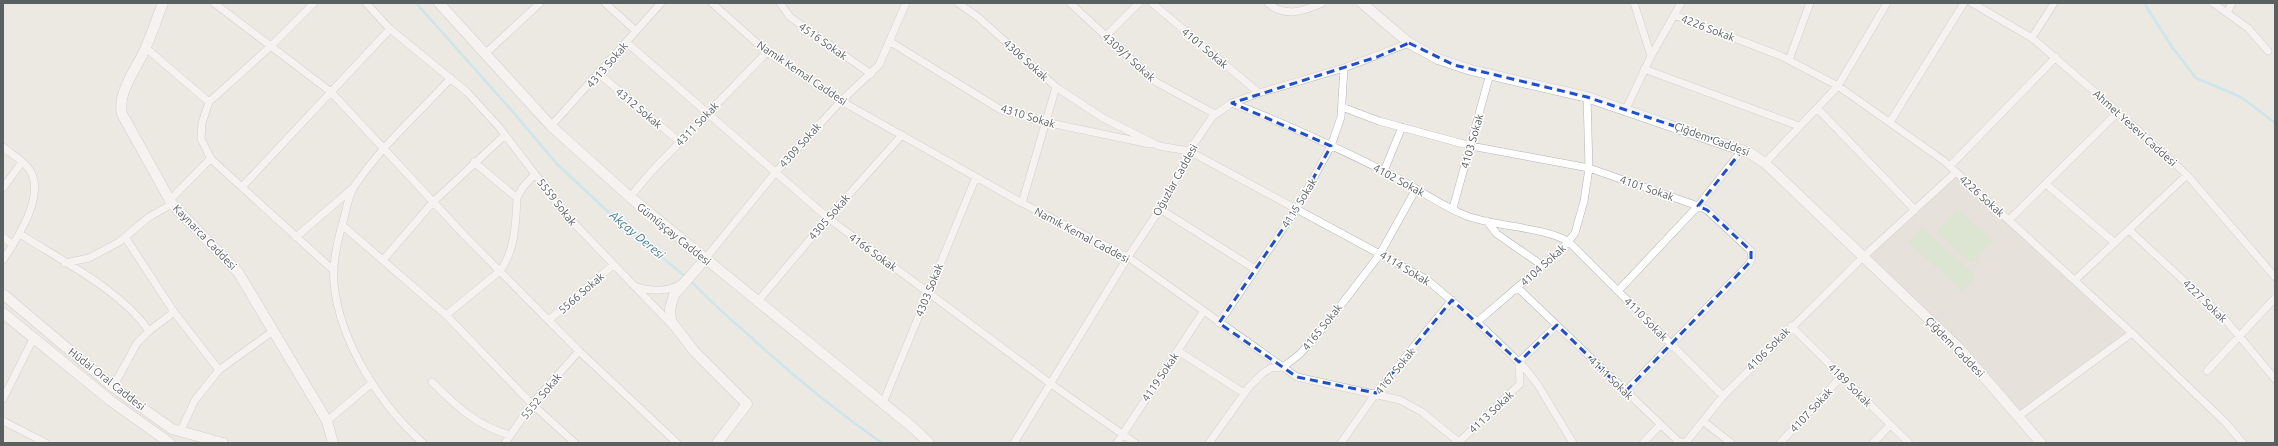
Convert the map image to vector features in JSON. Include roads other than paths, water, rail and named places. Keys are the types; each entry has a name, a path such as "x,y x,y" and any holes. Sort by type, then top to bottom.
{"street":[{"name":"Kaynarca Caddesi","path":"163,3 146,48 124,92 121,109 124,118 171,202 238,272 327,421 333,443"},
{"path":"314,3 272,45 209,102 202,123 202,139 211,158 334,270"},
{"name":"5559 Sokak","path":"366,3 390,29 467,92 505,135 567,216 672,325 694,351 747,404 717,443"},
{"name":"Gümüşçay Caddesi","path":"439,3 551,126 630,197 883,403 929,443"},
{"path":"486,53 540,3"},
{"path":"605,3 636,32"},
{"name":"4313 Sokak","path":"551,126 662,3"},
{"name":"Namık Kemal Caddesi","path":"712,3 767,52 841,101 976,177 1128,257 1203,312 1297,377 1340,388 1376,393 1412,406 1460,442"},
{"name":"4516 Sokak","path":"780,3 790,17 871,74"},
{"name":"4309 Sokak","path":"672,325 671,303 684,282 705,259 775,173 841,101 879,65 906,3"},
{"name":"4306 Sokak","path":"958,3 978,17 1056,87 1022,202"},
{"name":"4309/1 Sokak","path":"1070,3 1156,82 1215,114"},
{"path":"1106,36 1139,3"},
{"name":"4101 Sokak","path":"1152,3 1259,93"},
{"path":"1268,3 1279,11 1285,13 1295,12 1319,4"},
{"name":"Çiğdem Caddesi","path":"1362,3 1409,43 1443,61 1490,74 1587,97 1626,109 1743,149 1765,163 1959,348 2041,443"},
{"path":"1634,3 1651,56"},
{"path":"1626,109 1644,69 1681,3"},
{"path":"1789,60 1810,3"},
{"path":"1765,163 1838,86 1887,3"},
{"path":"1890,122 1964,3"},
{"name":"Ahmet Yesevi Caddesi","path":"1972,3 2032,38 2056,57 2118,112 2187,175 2275,278"},
{"path":"2032,38 2054,3"},
{"path":"2212,3 2248,28 2268,51"},
{"path":"2227,12 2232,3"},
{"path":"219,4 331,92 433,202 500,271 579,351 677,443"},
{"name":"4226 Sokak","path":"1674,15 1789,60 1838,86 1950,166 2132,333 2225,422 2243,443"},
{"path":"242,187 390,29"},
{"name":"4310 Sokak","path":"889,41 1001,110 1045,122 1189,151"},
{"name":"4166 Sokak","path":"626,42 828,218 1051,384 1135,443"},
{"name":"Oğuzlar Caddesi","path":"1014,443 1128,257 1160,209 1189,151 1215,114 1232,103 1259,93 1344,68 1409,43"},
{"path":"146,48 209,102"},
{"name":"4311 Sokak","path":"630,197 707,113 767,52"},
{"path":"1950,166 2056,57"},
{"name":"4115 Sokak","path":"1219,323 1297,208 1331,146 1341,117 1344,68"},
{"path":"1644,69 1799,126"},
{"name":"4312 Sokak","path":"599,74 680,142"},
{"name":"4103 Sokak","path":"1453,208 1490,74"},
{"path":"296,237 353,188 384,150 451,78"},
{"name":"4310 Sokak","path":"1056,87 1103,118 1159,146"},
{"name":"4104 Sokak","path":"1477,322 1543,266 1569,242 1575,233 1580,218 1589,168 1587,97"},
{"name":"4102 Sokak","path":"1232,103 1293,127 1384,171 1467,216 1560,237 1569,242"},
{"name":"4101 Sokak","path":"1342,107 1379,121 1471,146 1589,168 1698,206 1707,210 1750,251 1752,258 1749,264 1670,343 1625,392"},
{"path":"1817,108 1915,210"},
{"path":"2009,220 2118,112"},
{"path":"1384,171 1402,127"},
{"path":"383,260 433,202 474,162 505,135"},
{"name":"4305 Sokak","path":"758,301 828,218 902,135"},
{"path":"3,147 30,169 34,180 34,199 20,234 3,260"},
{"path":"1618,291 1698,206 1743,149"},
{"name":"4114 Sokak","path":"1189,151 1426,279 1477,322 1519,362 1538,385 1573,443"},
{"path":"65,263 89,258 125,237 149,217 171,202 211,158"},
{"path":"3,188 22,162"},
{"path":"474,162 518,198"},
{"name":"4106 Sokak","path":"1704,421 1723,396 1791,326 1863,257 1956,172"},
{"path":"446,315 500,271 506,263 513,238 518,198 523,187 535,174"},
{"path":"2075,280 2187,175"},
{"name":"4303 Sokak","path":"883,403 976,177"},
{"path":"2046,184 2115,243"},
{"path":"353,188 335,253 334,270 336,297 355,356 372,383 411,433 423,443"},
{"name":"4165 Sokak","path":"1209,443 1244,393 1263,373 1271,368 1283,367 1300,354 1328,322 1380,254 1416,189"},
{"path":"1160,209 1255,269"},
{"path":"1487,221 1497,234 1543,266"},
{"path":"342,225 446,315 532,404 576,443"},
{"name":"4227 Sokak","path":"2129,230 2224,318 2275,379"},
{"path":"20,234 96,282 141,319 149,331"},
{"path":"3,237 13,245"},
{"path":"125,237 174,312 219,370"},
{"name":"4110 Sokak","path":"1569,242 1723,396"},
{"name":"5566 Sokak","path":"550,320 613,265"},
{"name":"4309 Sokak","path":"634,286 649,290 665,289 684,282"},
{"name":"4111 Sokak","path":"1518,288 1625,392 1678,441 1684,443 1704,421"},
{"name":"Hüdai Oral Caddesi","path":"3,294 113,387 172,429 223,443"},
{"path":"2207,371 2275,298"},
{"name":"4167 Sokak","path":"1341,443 1376,393 1452,300"},
{"path":"113,387 137,343 149,331 174,312"},
{"name":"4119 Sokak","path":"1117,443 1203,312"},
{"name":"Hüdai Oral Caddesi","path":"3,313 33,339 110,400 170,443"},
{"path":"1519,362 1557,325"},
{"name":"4189 Sokak","path":"1791,326 1909,443"},
{"path":"180,432 195,400 219,370 273,330"},
{"path":"2019,416 2132,333"},
{"path":"3,399 33,339"},
{"name":"5552 Sokak","path":"505,443 532,404 579,351"},
{"path":"1178,351 1244,393"},
{"name":"4113 Sokak","path":"1460,442 1520,384 1519,362"},
{"name":"4107 Sokak","path":"1780,443 1841,377"},
{"path":"432,382 458,408 478,423 495,431 510,435"},
{"path":"327,421 372,383"},
{"path":"3,421 46,443"},
{"path":"1704,421 1731,443"},
{"path":"1642,443 1660,425"},
{"path":"1873,443 1890,425"}],"waterway":[{"name":"Akçay Deresi","path":"416,3 513,112 556,163 617,220 686,277"},
{"path":"2144,3 2172,47 2196,78 2241,97 2275,123"},
{"name":"Akçay Deresi","path":"690,280 720,310 783,366 831,406 882,443"}]}
